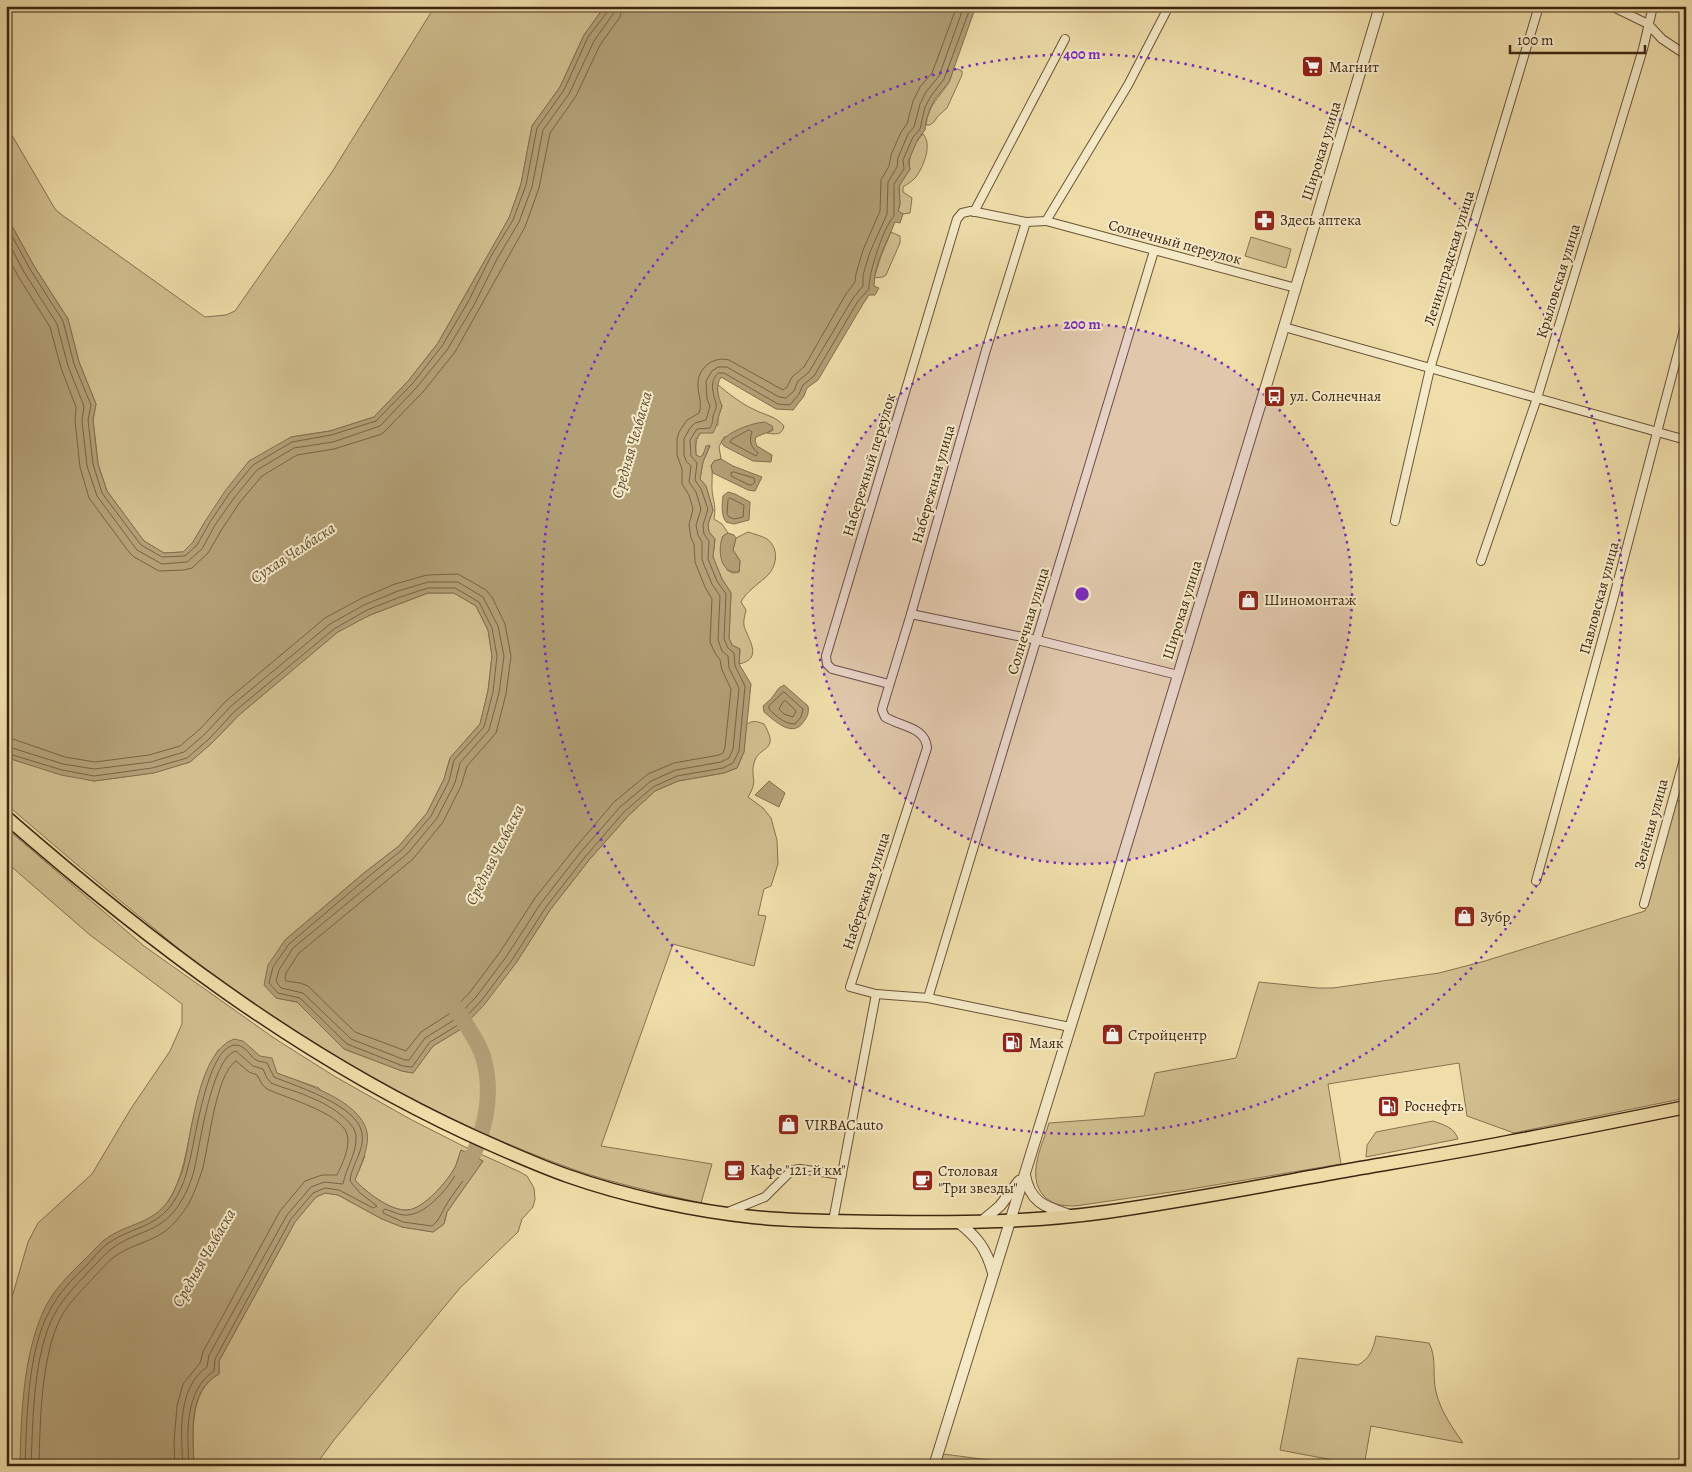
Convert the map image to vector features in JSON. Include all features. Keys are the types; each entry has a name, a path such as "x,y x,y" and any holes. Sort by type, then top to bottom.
{"main road":[{"path":"6,817 171,954 317,1053 384,1093 521,1158 592,1184 669,1204 755,1217 833,1221 1010,1222 1103,1212 1248,1189 1504,1143 1686,1107"}],"street":[{"path":"1065,39 974,212 1026,222 1046,221 1128,85 1169,6"},
{"name":"Широкая улица","path":"934,1466 1178,675 1380,6"},
{"name":"Ленинградская улица","path":"1395,521 1430,369 1540,6"},
{"path":"1611,6 1648,24 1662,39 1686,55"},
{"name":"Крыловская улица","path":"1481,561 1537,398 1643,49 1653,6"},
{"name":"Набережный переулок","path":"889,684 832,670 827,664 826,656 957,219 962,213 967,211 974,212"},
{"name":"Солнечный переулок","path":"1046,221 1296,288"},
{"name":"Набережная улица","path":"876,994 850,987 927,748 926,741 918,731 885,717 882,706 911,614 986,350 1026,222"},
{"name":"Солнечная улица","path":"928,998 1154,251"},
{"name":"Павловская улица","path":"1536,881 1686,322"},
{"path":"1284,327 1686,440"},
{"path":"911,614 1037,640 1178,675"},
{"name":"Зелёная улица","path":"1644,904 1686,752"},
{"path":"833,1221 876,994 928,998 1070,1027"},
{"path":"726,1213 765,1197 793,1170 800,1169 842,1175"},
{"path":"1025,1172 1027,1184 1033,1197 1047,1208 1071,1216"},
{"path":"981,1222 1000,1206 1025,1172"},
{"path":"958,1222 977,1238 983,1246 993,1274"}],"shaded area":[{"path":"435,6 605,6 584,35 560,87 532,126 521,184 509,218 438,343 409,380 374,417 330,431 291,437 206,520 193,542 183,552 164,553 144,541 107,491 98,464 93,420 96,404 79,362 68,319 34,266 6,215 6,125 55,209 205,317 226,315 235,311 332,172"},
{"path":"958,69 962,71 962,75 947,108 934,122 926,125 929,112 949,82 953,70"},
{"path":"923,134 927,144 926,156 916,177 903,187 903,192 912,198 910,213 903,214 898,212 900,204 899,186 910,169 912,150"},
{"path":"891,232 900,236 900,243 886,275 874,278 881,256"},
{"path":"1251,237 1291,249 1286,268 1245,256"},
{"path":"717,384 743,404 774,418 784,426 778,434 767,433 773,430 724,437 719,447 721,459 714,461 711,466 712,493 715,509 714,519 722,524 728,533 723,536 727,570 733,573 739,572 740,561 733,550 736,538 748,532 767,539 774,548 776,558 770,573 741,602 746,610 744,626 751,642 753,653 751,658 739,664 740,649 732,645 729,638 731,593 722,579 713,557 715,539 709,532 708,524 713,510 706,486 700,479 703,462 710,446 700,458 696,455 696,442 702,432 718,425 722,406 718,397"},
{"path":"428,593 454,593 476,606 488,630 492,656 488,691 480,724 450,758 444,779 427,813 399,846 285,940 276,998 297,1002 344,1049 402,1071 413,1073 433,1046 461,1029 516,963 550,910 589,860 628,816 655,791 678,781 724,773 737,768 744,752 746,725 754,721 764,724 769,733 770,740 767,748 756,757 753,768 754,782 748,797 763,808 771,818 777,840 778,864 771,886 764,889 758,915 766,916 754,966 673,944 601,1146 712,1164 701,1203 606,1180 575,1170 478,1131 383,1084 293,1030 200,966 6,804 6,757 94,781 153,773 190,762 239,715 337,632 370,615"},
{"path":"1676,800 1686,803 1686,1098 1514,1133 1467,1116 1459,1063 1328,1084 1341,1164 1075,1206 1066,1206 1050,1201 1038,1187 1036,1178 1037,1159 1049,1123 1144,1116 1155,1073 1236,1058 1259,982 1333,988 1439,973 1485,961 1645,911"},
{"path":"6,828 144,946 274,1038 334,1076 410,1119 527,1176 534,1188 535,1199 533,1207 522,1219 518,1232 460,1288 334,1440 315,1466 194,1466 193,1428 197,1402 209,1382 219,1374 219,1361 295,1222 316,1197 325,1193 338,1195 382,1219 402,1227 433,1232 444,1224 447,1212 483,1161 461,1150 453,1171 435,1193 421,1205 407,1210 393,1207 372,1195 355,1180 365,1156 319,1088 276,1073 252,1049 218,1050 201,1090 182,1170 171,1196 164,1207 154,1216 140,1223 28,1363 20,1466 6,1466 6,1318 28,1242 38,1223 92,1174 130,1110 170,1051 182,1024 182,1004 90,935 6,862"},
{"path":"1433,1121 1451,1129 1458,1139 1366,1157 1367,1145 1376,1132"},
{"path":"1376,1336 1429,1343 1434,1360 1435,1386 1438,1399 1447,1419 1463,1443 1371,1426 1364,1466 1280,1450 1298,1358 1358,1365 1370,1353"},
{"path":"943,1454 1036,1466 940,1466"}],"water":[{"name":"Сухая Челбаска","path":"605,6 976,6 949,82 935,99 930,109 925,130 918,139 908,162 910,169 899,186 900,204 898,211 903,214 900,223 895,222 879,261 874,286 879,288 875,295 869,295 818,380 807,388 804,396 793,410 776,409 721,377 718,395 722,406 715,430 713,433 700,433 695,441 696,455 700,457 703,455 706,446 710,445 703,462 700,479 706,486 713,510 708,524 709,532 715,539 713,557 722,579 731,593 729,638 732,645 740,649 739,664 751,684 744,752 737,768 724,773 678,781 655,791 628,816 589,860 550,910 516,963 484,1005 461,1029 433,1046 413,1073 402,1071 344,1049 297,1002 276,998 264,985 268,965 285,940 399,846 427,813 444,779 450,758 480,724 488,691 492,656 488,630 476,606 454,593 428,593 370,615 338,632 239,715 190,762 154,773 94,781 61,775 6,757 6,215 34,266 68,319 79,362 96,404 93,420 98,464 107,491 144,541 164,553 183,552 193,542 225,491 249,461 291,437 330,431 374,417 409,380 438,343 509,218 521,184 532,126 560,87 584,35"},
{"path":"765,422 772,426 773,430 756,437 755,441 757,446 772,455 771,462 753,461 724,446 721,442 729,434 741,428"},
{"path":"721,459 733,466 762,477 755,491 748,490 713,473 711,466 714,461"},
{"path":"728,492 750,502 749,520 734,524 726,522 722,503 723,496"},
{"path":"728,533 736,538 733,550 740,561 739,572 733,572 728,569 724,565 720,554 721,541 723,536"},
{"path":"784,685 808,706 806,717 800,726 795,728 784,727 764,712 763,706"},
{"path":"769,781 785,793 779,807 755,795"},
{"path":"234,1039 243,1041 260,1056 272,1058 277,1073 329,1094 354,1111 362,1121 368,1138 364,1156 355,1180 365,1190 386,1204 407,1210 421,1205 448,1178 456,1165 461,1150 483,1161 447,1212 444,1224 433,1232 402,1227 382,1219 338,1195 325,1193 316,1197 295,1222 219,1361 219,1374 201,1391 194,1415 194,1466 20,1466 22,1407 27,1366 44,1310 62,1283 103,1241 150,1217 166,1204 173,1193 183,1168 198,1094 204,1076 212,1060 222,1047"}],"waterway":[{"name":"Средняя Челбаска","path":"454,1006 482,1053 488,1089 485,1119 481,1133 470,1161 462,1173"}],"place":[{"name":"Магнит","path":"1313,67"},
{"name":"Здесь аптека","path":"1264,220"},
{"name":"ул. Солнечная","path":"1274,396"},
{"name":"Шиномонтаж","path":"1248,600"},
{"name":"Зубр","path":"1464,917"},
{"name":"Стройцентр","path":"1112,1035"},
{"name":"Маяк","path":"1013,1043"},
{"name":"Роснефть","path":"1388,1106"},
{"name":"VIRBACauto","path":"789,1125"},
{"name":"Кафе \"121-й км\"","path":"734,1170"},
{"name":"Столовая \"Три звезды\"","path":"922,1180"}]}
